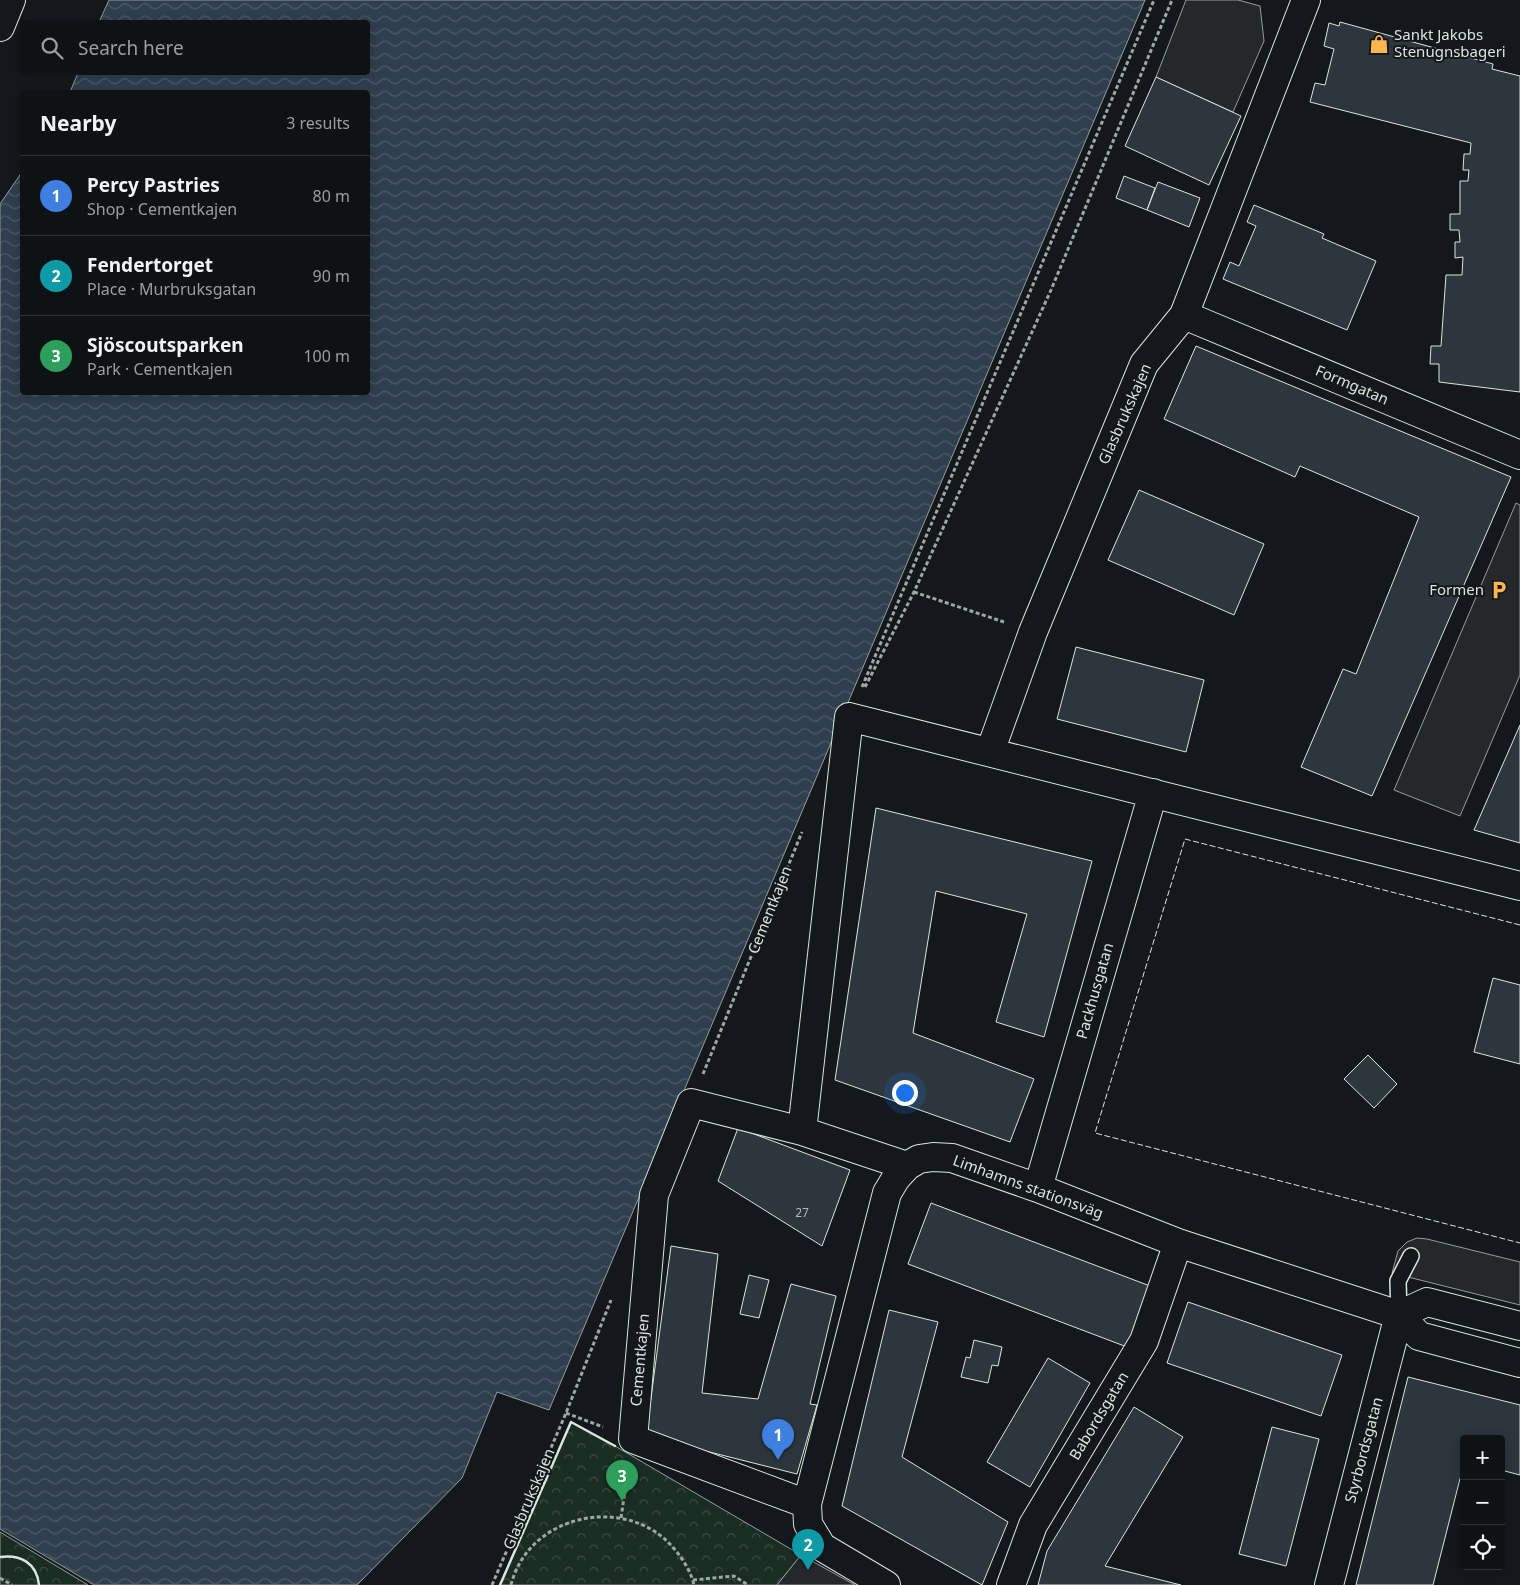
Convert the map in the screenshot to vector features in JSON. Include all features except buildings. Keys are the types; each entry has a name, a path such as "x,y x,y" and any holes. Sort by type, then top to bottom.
{"street":[{"path":"0,27 11,0"},
{"name":"Glasbrukskajen","path":"990,752 1033,632 1144,364 1184,315 1306,0"},
{"name":"Formgatan","path":"1184,315 1520,455"},
{"path":"802,1131 849,717 1520,886"},
{"name":"Packhusgatan","path":"1038,1188 1152,793"},
{"path":"692,1103 802,1131 907,1166 896,1178 888,1193 807,1504 808,1524 822,1547 886,1585"},
{"name":"Cementkajen","path":"633,1439 654,1195 692,1103"},
{"name":"Limhamns stationsväg","path":"907,1166 919,1159 933,1157 952,1158 1038,1188 1178,1243 1399,1315 1419,1336 1520,1363"},
{"name":"Babordsgatan","path":"1011,1585 1033,1525 1144,1341 1178,1243"},
{"path":"1399,1315 1427,1302 1520,1326"},
{"name":"Styrbordsgatan","path":"1329,1585 1399,1315"},
{"path":"633,1439 807,1504"}],"lane":[{"path":"1399,1315 1398,1281 1411,1256"}],"path":[{"path":"849,717 1154,0"},
{"path":"849,717 914,592 1052,290 1172,0"},
{"path":"914,592 1033,632"},
{"name":"Cementkajen","path":"692,1103 804,827"},
{"name":"Glasbrukskajen","path":"492,1585 572,1398"},
{"path":"566,1413 633,1439 621,1518"},
{"path":"511,1585 521,1562 532,1547 547,1534 564,1524 582,1518 602,1516 621,1518 640,1524 657,1533 672,1546 684,1562 694,1585"},
{"path":"693,1580 734,1576 748,1585"},
{"path":"0,1578 12,1585"}],"green space":[{"path":"571,1422 801,1555 777,1585 500,1585"},
{"path":"0,1532 88,1585 0,1585"}],"shaded area":[{"path":"1186,0 1238,0 1260,6 1264,41 1233,112 1156,77"},
{"name":"Formen","path":"1516,503 1520,505 1520,675 1460,816 1394,790"},
{"path":"1417,1238 1520,1262 1520,1305 1392,1273 1398,1251 1407,1242"},
{"path":"801,1555 855,1585 777,1585"}],"water":[{"path":"109,0 1145,0 549,1410 497,1392 462,1478 357,1585 94,1585 0,1529 0,204 20,175 20,395 370,395 370,90 71,90 77,75 370,75 370,20 100,20"}],"fence":[{"path":"1520,925 1185,839 1095,1133 1520,1243"}],"wall":[{"path":"500,1585 571,1422 615,1446"},
{"path":"0,1557 14,1557 26,1562 35,1571 39,1585"}],"place":[{"name":"Sankt Jakobs Stenugnsbageri","path":"1379,44"},
{"name":"Formen","path":"1499,590"},
{"name":"Percy Pastries","path":"778,1460"},
{"name":"Sjöscoutsparken","path":"622,1501"},
{"name":"Fendertorget","path":"808,1570"}]}
